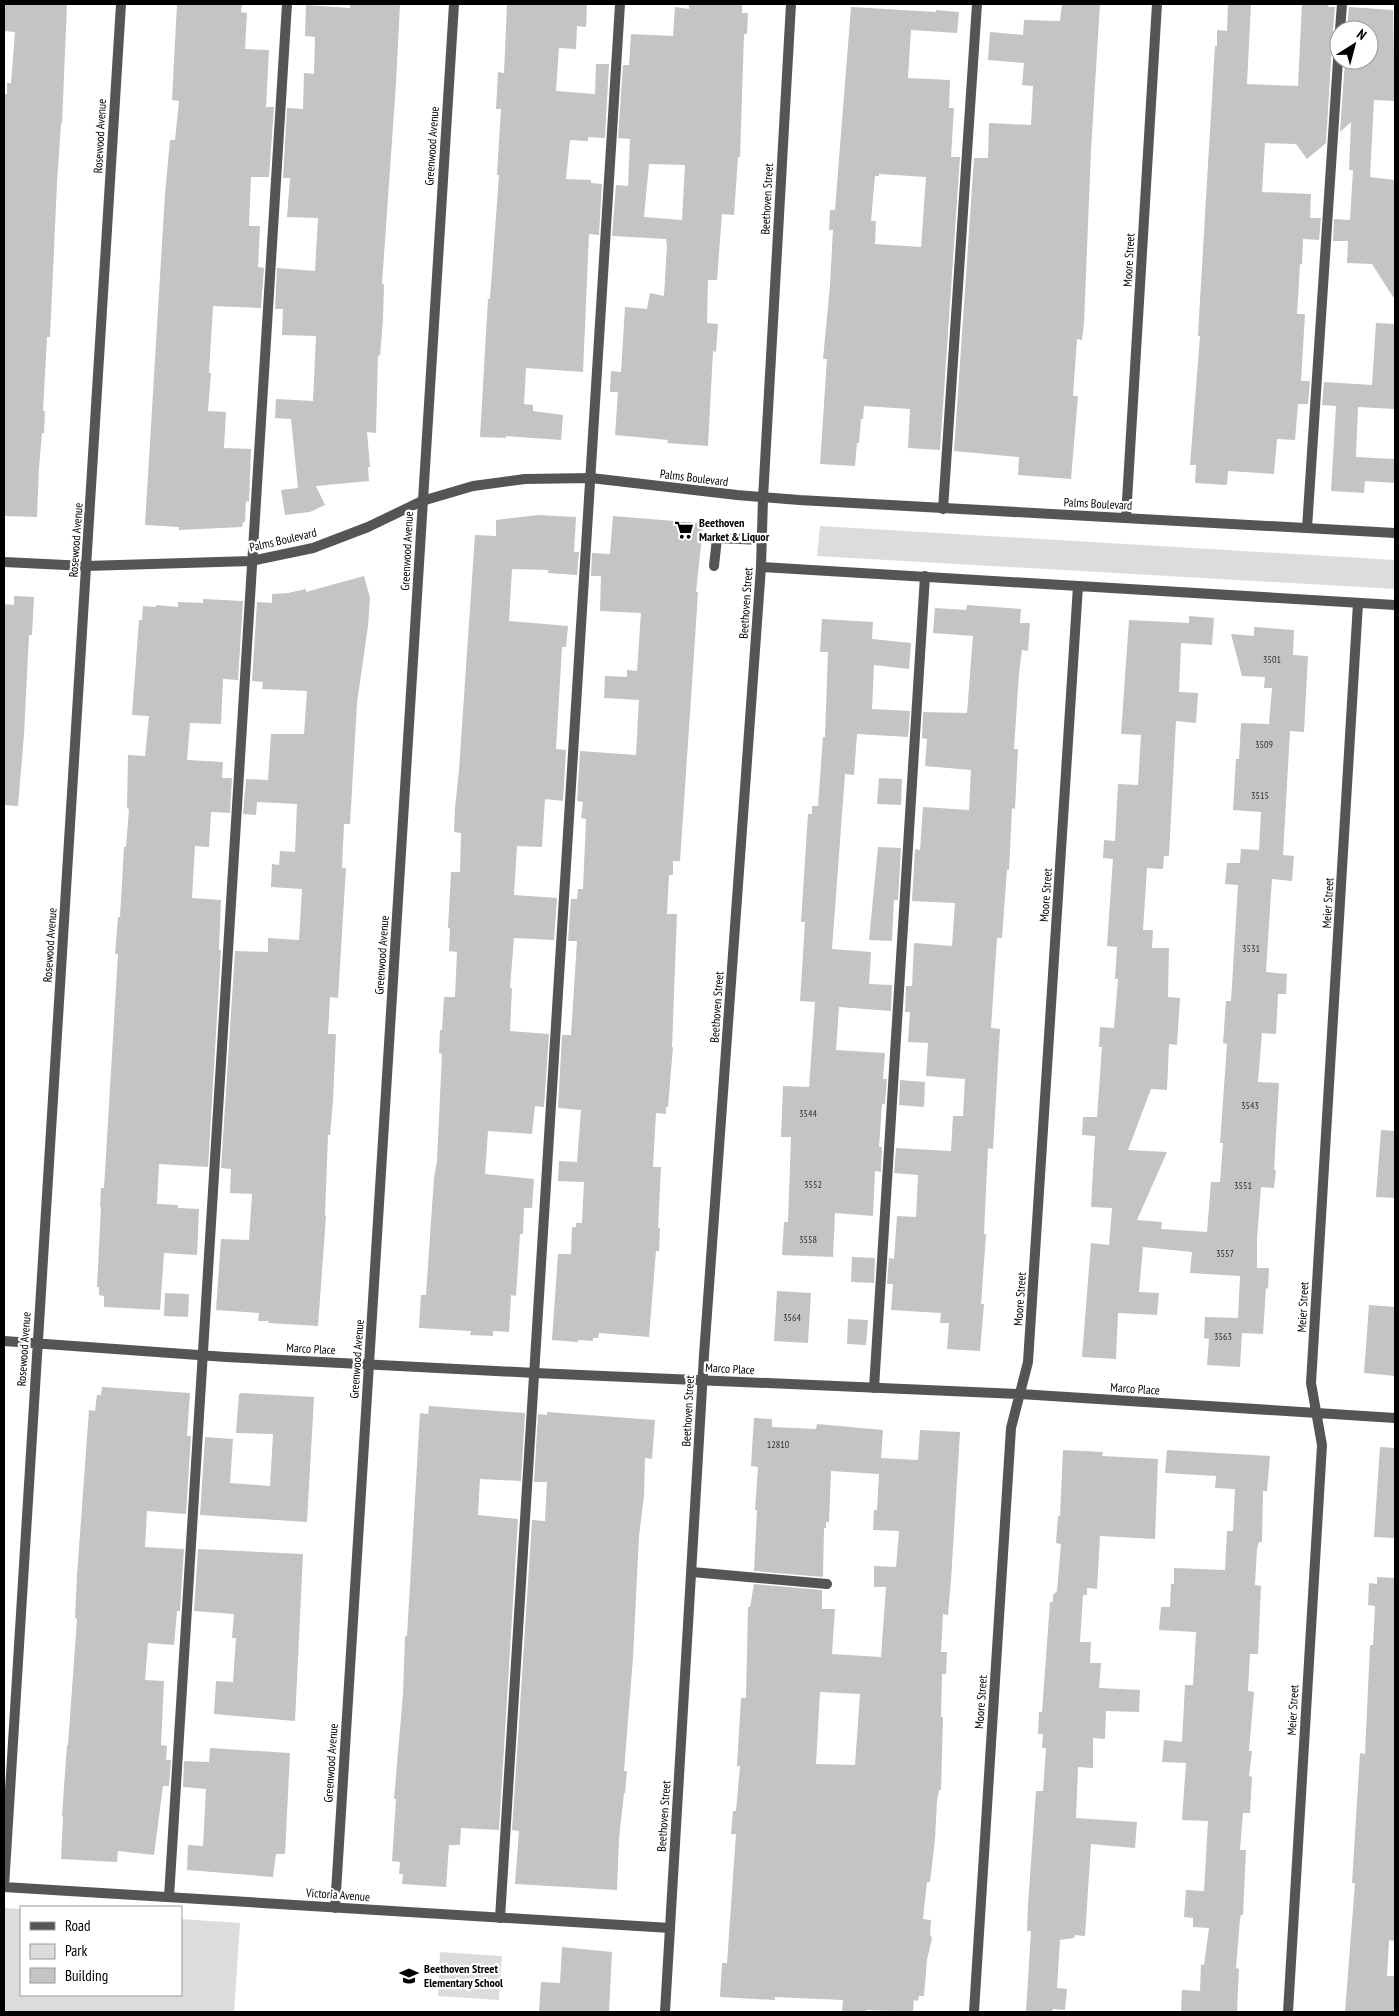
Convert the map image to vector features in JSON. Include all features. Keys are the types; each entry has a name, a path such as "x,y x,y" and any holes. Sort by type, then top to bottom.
{"street":[{"name":"Rosewood Avenue","path":"4,1887 121,4"},
{"path":"169,1897 287,4"},
{"name":"Greenwood Avenue","path":"334,1908 454,4"},
{"path":"500,1918 620,4"},
{"name":"Beethoven Street","path":"665,2012 702,1380 761,567 763,498 791,4"},
{"path":"944,509 977,4"},
{"name":"Moore Street","path":"1126,517 1157,4"},
{"path":"1341,20 1342,4"},
{"path":"1307,528 1337,70"},
{"name":"Palms Boulevard","path":"4,562 86,566 251,561 313,548 368,527 422,501 473,486 525,479 591,478 763,498 1395,533"},
{"path":"714,566 717,538 762,540"},
{"path":"761,567 1395,605"},
{"path":"874,1388 925,576"},
{"name":"Moore Street","path":"974,2012 1011,1428 1028,1362 1078,586"},
{"name":"Meier Street","path":"1288,2012 1322,1446 1311,1383 1358,602"},
{"name":"Marco Place","path":"4,1341 203,1355 535,1373 1020,1394 1395,1418"},
{"path":"692,1572 827,1584"},
{"name":"Victoria Avenue","path":"4,1887 670,1928"}],"green space":[{"path":"820,526 1395,560 1395,589 817,556"},
{"path":"4,1908 20,1909 20,1996 182,1996 182,1919 240,1923 234,2012 4,2012"},
{"path":"440,1952 502,1956 499,2000 438,1996"}],"building":[{"path":"4,4 67,4 50,337 47,337 43,411 45,411 44,433 42,433 39,468 37,517 4,516 4,94 7,94 7,83 11,83 15,32 4,31"},
{"path":"177,4 242,4 241,12 247,13 245,49 269,50 266,107 274,107 269,177 251,177 249,226 260,226 258,267 264,268 261,308 213,306 209,373 211,373 208,411 226,412 224,448 251,449 249,502 246,501 245,522 243,522 242,527 179,530 179,527 145,525 165,194 170,140 175,140 179,101 172,100"},
{"path":"350,4 400,4 382,284 384,284 383,319 380,356 378,355 376,433 367,432 370,467 368,467 369,481 316,486 325,505 310,512 285,515 281,490 298,488 291,419 275,418 276,399 313,401 316,336 282,335 283,309 275,309 277,268 315,271 318,218 287,217 290,178 283,178 287,108 303,109 304,73 314,74 315,37 305,36 306,5 350,8"},
{"path":"507,4 587,4 586,27 577,26 576,49 559,48 556,91 595,94 596,64 609,64 605,138 588,137 588,141 570,140 566,179 591,180 591,183 602,184 599,235 589,234 583,372 526,368 524,404 533,405 533,411 563,415 561,440 506,436 506,438 480,437 488,299 490,299 499,175 497,175 501,109 496,109 498,72 504,73"},
{"path":"689,4 742,4 742,13 748,13 747,34 744,34 740,157 738,157 734,215 722,214 717,280 708,280 707,323 718,324 716,352 713,351 708,446 667,443 668,440 615,435 618,392 610,392 611,371 621,372 625,307 647,309 650,293 664,296 667,246 666,239 612,236 616,185 628,186 630,139 618,138 623,65 629,65 631,34 673,36 675,7 689,9","holes":["649,164 685,165 682,220 644,217"]},
{"path":"1062,4 1100,4 1091,150 1084,323 1082,340 1077,339 1073,396 1078,396 1071,479 1018,475 1019,457 954,451 974,158 988,158 989,123 1031,125 1033,86 1022,85 1024,63 988,60 990,32 1023,35 1024,20 1060,21"},
{"path":"1228,4 1251,4 1247,84 1298,86 1302,4 1329,4 1328,7 1335,7 1334,20 1329,20 1330,70 1326,143 1307,159 1296,144 1265,143 1262,192 1311,194 1310,218 1321,218 1319,240 1303,239 1302,264 1300,264 1297,314 1305,314 1301,381 1310,381 1308,404 1298,404 1295,440 1277,439 1274,474 1228,471 1227,485 1195,483 1196,465 1190,465 1200,336 1198,336 1215,46 1217,46 1217,30 1227,31"},
{"path":"851,7 959,12 957,33 911,30 908,78 950,80 949,108 954,108 951,157 960,157 940,450 908,448 910,409 864,406 855,466 820,464 827,359 823,359 833,230 829,230 830,210 835,210","holes":["879,174 926,177 921,247 875,244 876,221 871,221 875,176 879,176"]},
{"path":"1349,7 1393,10 1395,101 1374,100 1370,177 1395,180 1395,300 1372,264 1347,263 1348,241 1333,241 1334,219 1350,220 1353,170 1349,170 1351,122 1340,132 1344,70 1379,70 1379,20 1348,20"},
{"path":"1376,323 1395,324 1395,409 1358,407 1356,457 1395,459 1395,483 1365,481 1364,493 1331,491 1336,406 1322,405 1324,382 1372,385"},
{"path":"539,515 576,517 574,552 579,552 577,575 548,573 548,570 512,569 509,621 568,626 566,647 562,647 556,749 566,750 563,801 545,799 542,847 517,846 514,895 557,898 554,940 514,938 510,988 512,988 510,1031 549,1034 544,1107 535,1106 532,1134 488,1131 485,1174 534,1179 532,1208 524,1208 523,1234 520,1234 516,1296 511,1295 509,1332 493,1331 493,1336 470,1335 471,1331 419,1328 421,1295 426,1295 434,1178 437,1161 442,1054 439,1053 440,1030 442,1030 444,997 455,997 457,952 449,951 450,928 448,928 451,872 460,872 461,833 454,832 455,808 475,535 496,536 496,520"},
{"path":"613,516 698,523 698,526 703,527 696,592 698,592 680,861 673,861 673,875 669,875 667,914 677,914 673,1047 668,1107 666,1107 666,1114 656,1113 653,1167 661,1167 658,1228 660,1228 659,1251 656,1251 649,1337 599,1333 598,1338 593,1338 593,1341 578,1340 578,1342 552,1340 558,1254 571,1254 572,1227 576,1227 576,1223 582,1223 584,1182 558,1181 559,1161 577,1162 581,1110 558,1108 562,1035 571,1035 577,941 568,941 571,899 577,899 578,889 583,889 586,819 581,818 583,802 577,801 580,751 636,755 639,700 604,698 605,676 627,677 627,670 637,671 641,613 600,611 601,576 591,576 592,553 610,554"},
{"path":"364,576 370,598 357,703 350,824 344,824 342,868 346,868 338,998 330,997 328,1034 336,1034 333,1101 330,1135 328,1135 326,1216 318,1326 268,1323 269,1321 258,1321 259,1313 216,1310 221,1239 249,1240 252,1194 230,1193 231,1169 221,1168 235,951 268,952 268,938 299,940 302,889 271,887 272,864 279,865 280,851 295,852 297,804 257,802 256,815 243,814 246,779 268,780 271,734 304,734 307,691 262,689 263,682 252,681 257,602 272,603 272,594 306,589 306,592"},
{"path":"14,596 34,597 32,635 29,635 18,806 4,805 4,604 14,605"},
{"path":"203,599 243,601 238,680 223,679 221,724 190,723 187,760 223,762 222,778 232,778 230,813 211,812 209,847 195,846 192,898 221,900 219,950 221,950 208,1167 159,1164 157,1204 199,1209 197,1255 164,1253 160,1310 104,1307 104,1296 99,1295 99,1287 97,1287 100,1207 101,1188 104,1188 118,954 115,954 129,809 127,808 128,755 145,756 149,716 132,715 139,620 142,620 143,606 178,607 178,602 203,603"},
{"path":"967,605 1021,609 1020,623 1030,623 1028,651 1022,650 1019,673 1014,749 1018,749 1015,809 1012,808 1009,870 1007,870 1002,938 997,938 991,1028 1000,1029 993,1149 988,1148 984,1234 986,1234 981,1304 984,1304 980,1351 947,1349 949,1323 940,1323 941,1313 891,1310 893,1284 887,1284 889,1258 894,1259 897,1216 916,1217 918,1175 894,1173 896,1148 951,1151 953,1116 963,1116 965,1079 926,1076 928,1043 908,1042 910,1012 905,1012 906,986 912,986 914,943 952,946 955,903 912,901 915,849 920,850 923,807 969,810 971,770 925,766 927,739 922,738 923,712 967,713 973,636 933,633 935,608 966,610"},
{"path":"1189,616 1214,618 1212,645 1181,643 1179,692 1198,693 1196,723 1176,721 1169,856 1164,856 1163,869 1147,868 1143,930 1153,930 1152,948 1169,948 1168,997 1180,998 1177,1045 1169,1044 1167,1090 1151,1089 1128,1150 1167,1152 1137,1220 1162,1222 1161,1229 1207,1232 1211,1182 1220,1182 1223,1143 1220,1143 1227,1044 1223,1043 1226,1001 1231,1001 1238,885 1225,884 1227,863 1240,863 1241,849 1259,850 1261,812 1233,810 1236,759 1239,759 1241,723 1269,724 1272,688 1264,688 1265,677 1242,676 1231,634 1254,636 1254,627 1294,630 1293,655 1308,656 1304,732 1290,731 1283,855 1294,856 1292,881 1272,879 1270,908 1266,972 1287,974 1286,994 1278,994 1276,1034 1262,1033 1258,1082 1279,1083 1274,1188 1261,1187 1257,1239 1257,1268 1269,1268 1268,1289 1266,1288 1263,1334 1242,1333 1240,1367 1207,1365 1209,1339 1204,1338 1205,1317 1238,1318 1240,1276 1190,1273 1192,1252 1143,1247 1139,1292 1159,1293 1157,1315 1118,1313 1116,1359 1082,1357 1091,1243 1109,1245 1112,1208 1091,1207 1095,1136 1082,1135 1083,1117 1097,1117 1102,1047 1099,1047 1100,1027 1114,1028 1118,979 1115,979 1117,947 1107,946 1113,859 1103,858 1104,840 1115,841 1118,784 1138,785 1141,735 1121,734 1129,620 1189,623"},
{"path":"822,619 873,622 872,639 911,643 909,669 874,665 872,709 910,711 908,737 857,734 854,775 845,774 832,949 871,952 869,984 892,985 891,1011 839,1007 836,1050 885,1053 883,1079 887,1079 885,1104 882,1104 879,1147 882,1147 881,1172 875,1171 873,1216 835,1213 833,1257 782,1255 784,1222 788,1222 791,1137 781,1137 783,1086 809,1087 815,1002 800,1001 805,922 801,922 808,814 812,814 812,806 818,806 823,737 825,737 828,652 820,652"},
{"path":"879,778 902,779 901,805 877,804"},
{"path":"878,847 901,848 898,900 894,900 892,941 869,940"},
{"path":"900,1080 925,1082 924,1107 899,1105"},
{"path":"1381,1130 1395,1131 1395,1198 1376,1197"},
{"path":"852,1257 875,1258 874,1283 851,1282"},
{"path":"777,1291 811,1293 808,1343 774,1341"},
{"path":"165,1293 189,1294 188,1317 164,1316"},
{"path":"1369,1305 1395,1307 1395,1376 1364,1373"},
{"path":"848,1319 868,1320 866,1345 847,1344"},
{"path":"102,1387 190,1393 187,1436 191,1436 186,1514 147,1511 145,1547 184,1549 180,1611 177,1611 174,1645 148,1643 145,1680 164,1681 161,1745 167,1746 166,1760 171,1760 169,1786 163,1786 154,1855 118,1851 117,1862 61,1859 62,1815 77,1619 75,1618 77,1575 89,1410 95,1411 97,1395 101,1395"},
{"path":"239,1394 314,1397 307,1522 200,1515 205,1437 233,1439 230,1483 270,1486 273,1434 236,1433"},
{"path":"429,1406 525,1413 521,1481 480,1479 478,1515 518,1519 499,1830 461,1828 460,1845 449,1845 446,1887 402,1884 403,1874 399,1874 400,1862 392,1861 396,1799 394,1799 403,1694 405,1636 407,1636 420,1413 428,1414"},
{"path":"547,1412 655,1420 652,1459 645,1458 644,1496 639,1536 633,1658 624,1771 627,1771 619,1839 617,1890 515,1884 519,1831 512,1830 532,1520 545,1521 547,1482 534,1482 538,1414 547,1415"},
{"path":"754,1418 772,1419 772,1427 816,1429 817,1424 883,1430 881,1458 918,1460 920,1430 960,1432 948,1615 943,1614 941,1652 947,1652 946,1674 942,1674 941,1790 939,1790 937,1801 930,1882 927,1882 923,1919 931,1920 930,1935 932,1938 927,1960 924,1996 919,1996 918,2001 914,2000 913,2012 866,2010 866,2012 842,2012 843,2000 775,1997 775,2000 720,1997 722,1963 727,1963 736,1834 731,1834 733,1811 736,1811 740,1766 737,1766 741,1698 746,1698 748,1607 750,1607 754,1584 822,1590 822,1609 835,1609 832,1654 881,1657 886,1587 874,1587 874,1566 896,1567 899,1531 873,1530 874,1510 877,1510 879,1474 831,1471 829,1522 826,1522 826,1528 824,1528 823,1577 754,1571 758,1467 751,1466","holes":["820,1692 860,1694 855,1765 816,1764"]},
{"path":"1380,1447 1395,1448 1395,1538 1374,1537"},
{"path":"1063,1450 1103,1452 1102,1456 1158,1459 1155,1539 1100,1536 1097,1589 1087,1588 1087,1595 1083,1595 1080,1642 1091,1642 1090,1663 1101,1663 1099,1688 1140,1690 1139,1712 1106,1711 1105,1739 1093,1738 1093,1768 1078,1767 1076,1818 1137,1822 1135,1848 1091,1844 1085,1936 1075,1935 1074,1938 1060,1940 1057,1988 1067,1989 1065,2010 1053,2009 1052,2012 1026,2012 1031,1931 1027,1931 1028,1905 1036,1791 1043,1791 1046,1748 1042,1748 1043,1734 1038,1734 1039,1712 1042,1712 1050,1602 1053,1602 1053,1595 1057,1591 1061,1544 1056,1543 1058,1516 1060,1516"},
{"path":"1167,1450 1270,1456 1267,1491 1263,1491 1262,1542 1259,1542 1257,1549 1255,1585 1261,1586 1258,1654 1250,1654 1248,1691 1254,1692 1249,1751 1252,1751 1249,1776 1252,1777 1250,1813 1243,1813 1240,1850 1246,1850 1243,1915 1241,1915 1240,1919 1236,1968 1239,1969 1237,2012 1181,2012 1182,1990 1200,1991 1201,1964 1204,1965 1209,1928 1193,1927 1193,1918 1184,1917 1186,1890 1204,1891 1208,1821 1182,1820 1186,1763 1162,1762 1164,1740 1182,1742 1185,1685 1193,1685 1196,1632 1159,1630 1161,1607 1170,1607 1171,1584 1174,1584 1174,1568 1225,1570 1227,1531 1233,1531 1235,1489 1215,1488 1216,1476 1165,1473"},
{"path":"198,1549 303,1554 295,1721 214,1714 216,1681 233,1682 236,1638 232,1638 234,1614 194,1611"},
{"path":"1377,1577 1395,1578 1395,1941 1389,1940 1387,1976 1395,1976 1395,2012 1345,2012 1355,1883 1352,1883 1360,1753 1365,1754 1370,1645 1373,1645 1375,1606 1368,1605 1369,1583 1377,1584"},
{"path":"210,1748 290,1753 285,1854 276,1854 273,1877 187,1870 188,1845 203,1846 206,1789 183,1787 184,1761 209,1762"},
{"path":"562,1947 612,1952 609,2012 539,2012 541,1982 560,1983"}],"place":[{"name":"Beethoven Market & Liquor","path":"684,530"},
{"name":"Beethoven Street Elementary School","path":"409,1976"}]}
